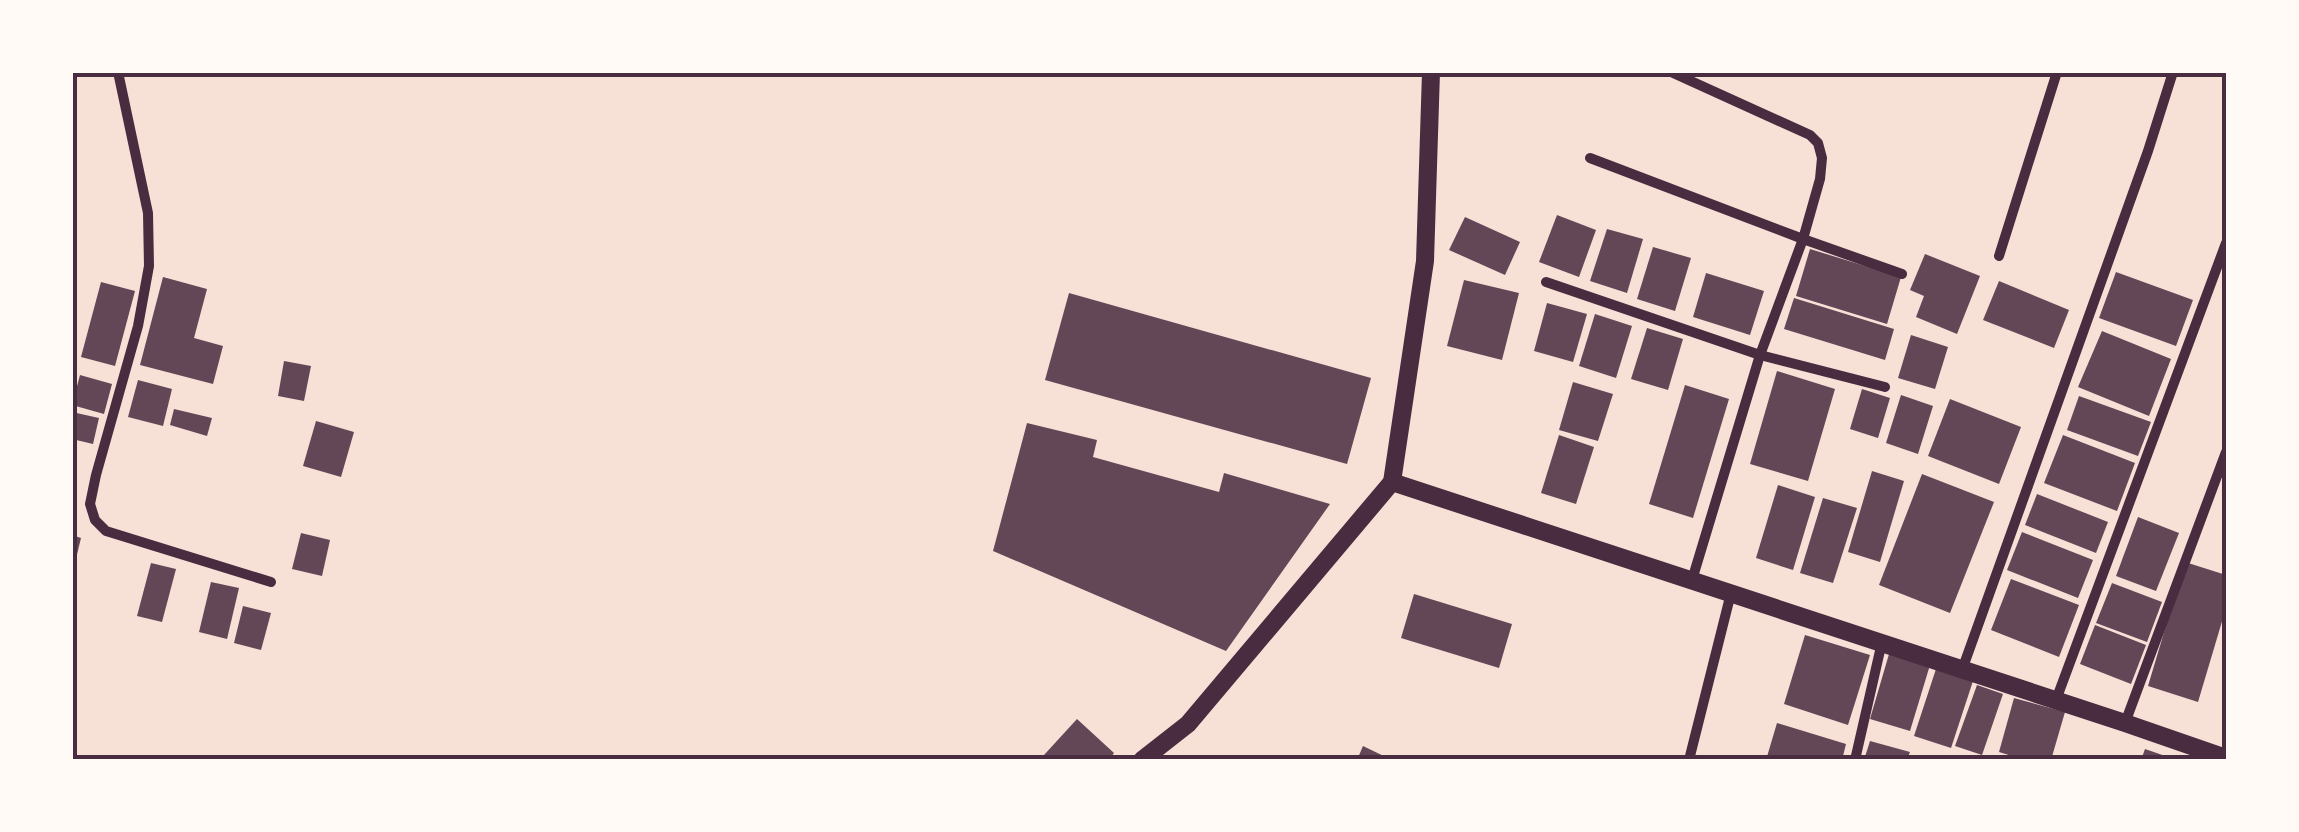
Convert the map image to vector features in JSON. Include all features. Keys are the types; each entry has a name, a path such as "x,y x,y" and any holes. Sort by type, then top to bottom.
{"street":[{"path":"118,72 148,213 149,266 138,326 90,504 95,520 106,531 271,582"},
{"path":"1142,760 1188,724 1392,482 1425,261 1431,72"},
{"path":"1671,72 1810,135 1818,143 1822,158 1820,179 1802,239 1760,356 1692,580"},
{"path":"1999,256 2057,72"},
{"path":"1962,670 2142,170 2172,72"},
{"path":"1590,158 1902,274"},
{"path":"2056,700 2226,243"},
{"path":"1546,282 1760,356 1884,387"},
{"path":"2125,722 2226,452"},
{"path":"1392,482 2125,722 2221,758"},
{"path":"1689,760 1731,594"},
{"path":"1855,760 1882,642"}],"building":[{"path":"1557,215 1596,230 1579,277 1539,262"},
{"path":"1465,217 1520,242 1505,275 1449,250"},
{"path":"1607,229 1643,239 1627,293 1590,281"},
{"path":"1653,247 1691,258 1675,311 1637,299"},
{"path":"1810,249 1901,277 1887,324 1796,296"},
{"path":"1925,254 1980,276 1957,334 1916,317 1924,296 1910,290"},
{"path":"2116,272 2193,300 2176,346 2099,318"},
{"path":"1706,273 1764,291 1750,335 1693,317"},
{"path":"163,277 207,289 194,338 223,346 213,384 140,365"},
{"path":"1464,280 1519,293 1502,360 1447,346"},
{"path":"1999,281 2069,310 2054,348 1983,320"},
{"path":"101,282 135,291 115,366 81,357"},
{"path":"1069,293 1371,378 1347,464 1045,380"},
{"path":"1794,298 1894,329 1885,360 1784,329"},
{"path":"1547,303 1587,314 1573,362 1534,351"},
{"path":"1595,314 1632,326 1616,378 1579,366"},
{"path":"1647,328 1683,339 1668,390 1631,379"},
{"path":"2102,331 2171,359 2149,416 2078,387"},
{"path":"1911,335 1948,347 1935,389 1898,378"},
{"path":"284,361 311,366 304,401 278,396"},
{"path":"1777,371 1835,389 1808,481 1750,464"},
{"path":"80,375 112,384 104,414 72,405"},
{"path":"138,380 172,389 163,426 128,417"},
{"path":"1573,382 1613,394 1598,441 1559,430"},
{"path":"1685,385 1729,399 1693,518 1649,504"},
{"path":"1862,389 1890,398 1878,438 1850,429"},
{"path":"1901,395 1933,406 1918,454 1886,443"},
{"path":"2079,396 2151,422 2138,456 2067,430"},
{"path":"1950,399 2021,427 1999,484 1928,456"},
{"path":"174,409 212,418 207,436 170,425"},
{"path":"72,412 99,418 93,444 72,439"},
{"path":"316,421 354,432 341,477 303,466"},
{"path":"1027,423 1097,440 1093,457 1219,492 1224,473 1330,504 1226,651 993,551"},
{"path":"1559,435 1594,447 1576,504 1541,493"},
{"path":"2063,435 2135,463 2117,511 2044,483"},
{"path":"1872,471 1904,481 1880,562 1848,552"},
{"path":"1922,474 1994,502 1950,613 1879,585"},
{"path":"1778,485 1815,497 1793,570 1756,558"},
{"path":"2037,494 2108,522 2096,553 2025,525"},
{"path":"1823,498 1857,508 1833,583 1800,573"},
{"path":"2138,517 2179,533 2156,591 2116,576"},
{"path":"2022,532 2093,560 2078,598 2007,570"},
{"path":"301,533 330,540 322,576 292,569"},
{"path":"72,535 81,538 74,567 72,567"},
{"path":"2185,562 2226,575 2226,608 2198,702 2148,686"},
{"path":"151,563 176,569 162,622 137,616"},
{"path":"2011,579 2079,605 2059,657 1991,630"},
{"path":"211,582 239,588 227,639 199,632"},
{"path":"2112,583 2162,602 2147,642 2096,623"},
{"path":"1414,594 1512,624 1499,668 1401,638"},
{"path":"243,606 271,613 261,650 234,643"},
{"path":"2095,625 2146,645 2131,684 2080,664"},
{"path":"1805,635 1870,655 1848,725 1784,704"},
{"path":"1889,654 1930,665 1910,731 1870,719"},
{"path":"1936,669 1973,681 1951,748 1914,736"},
{"path":"1977,685 2003,694 1982,755 1955,746"},
{"path":"2014,698 2065,712 2051,760 2025,760 1999,752"},
{"path":"1077,719 1114,753 1109,760 1049,760 1044,755"},
{"path":"1777,723 1846,744 1842,760 1766,760"},
{"path":"1870,741 1910,752 1907,760 1864,760"},
{"path":"1363,746 1392,760 1357,760"},
{"path":"2145,749 2174,759 2174,760 2141,760"}]}
